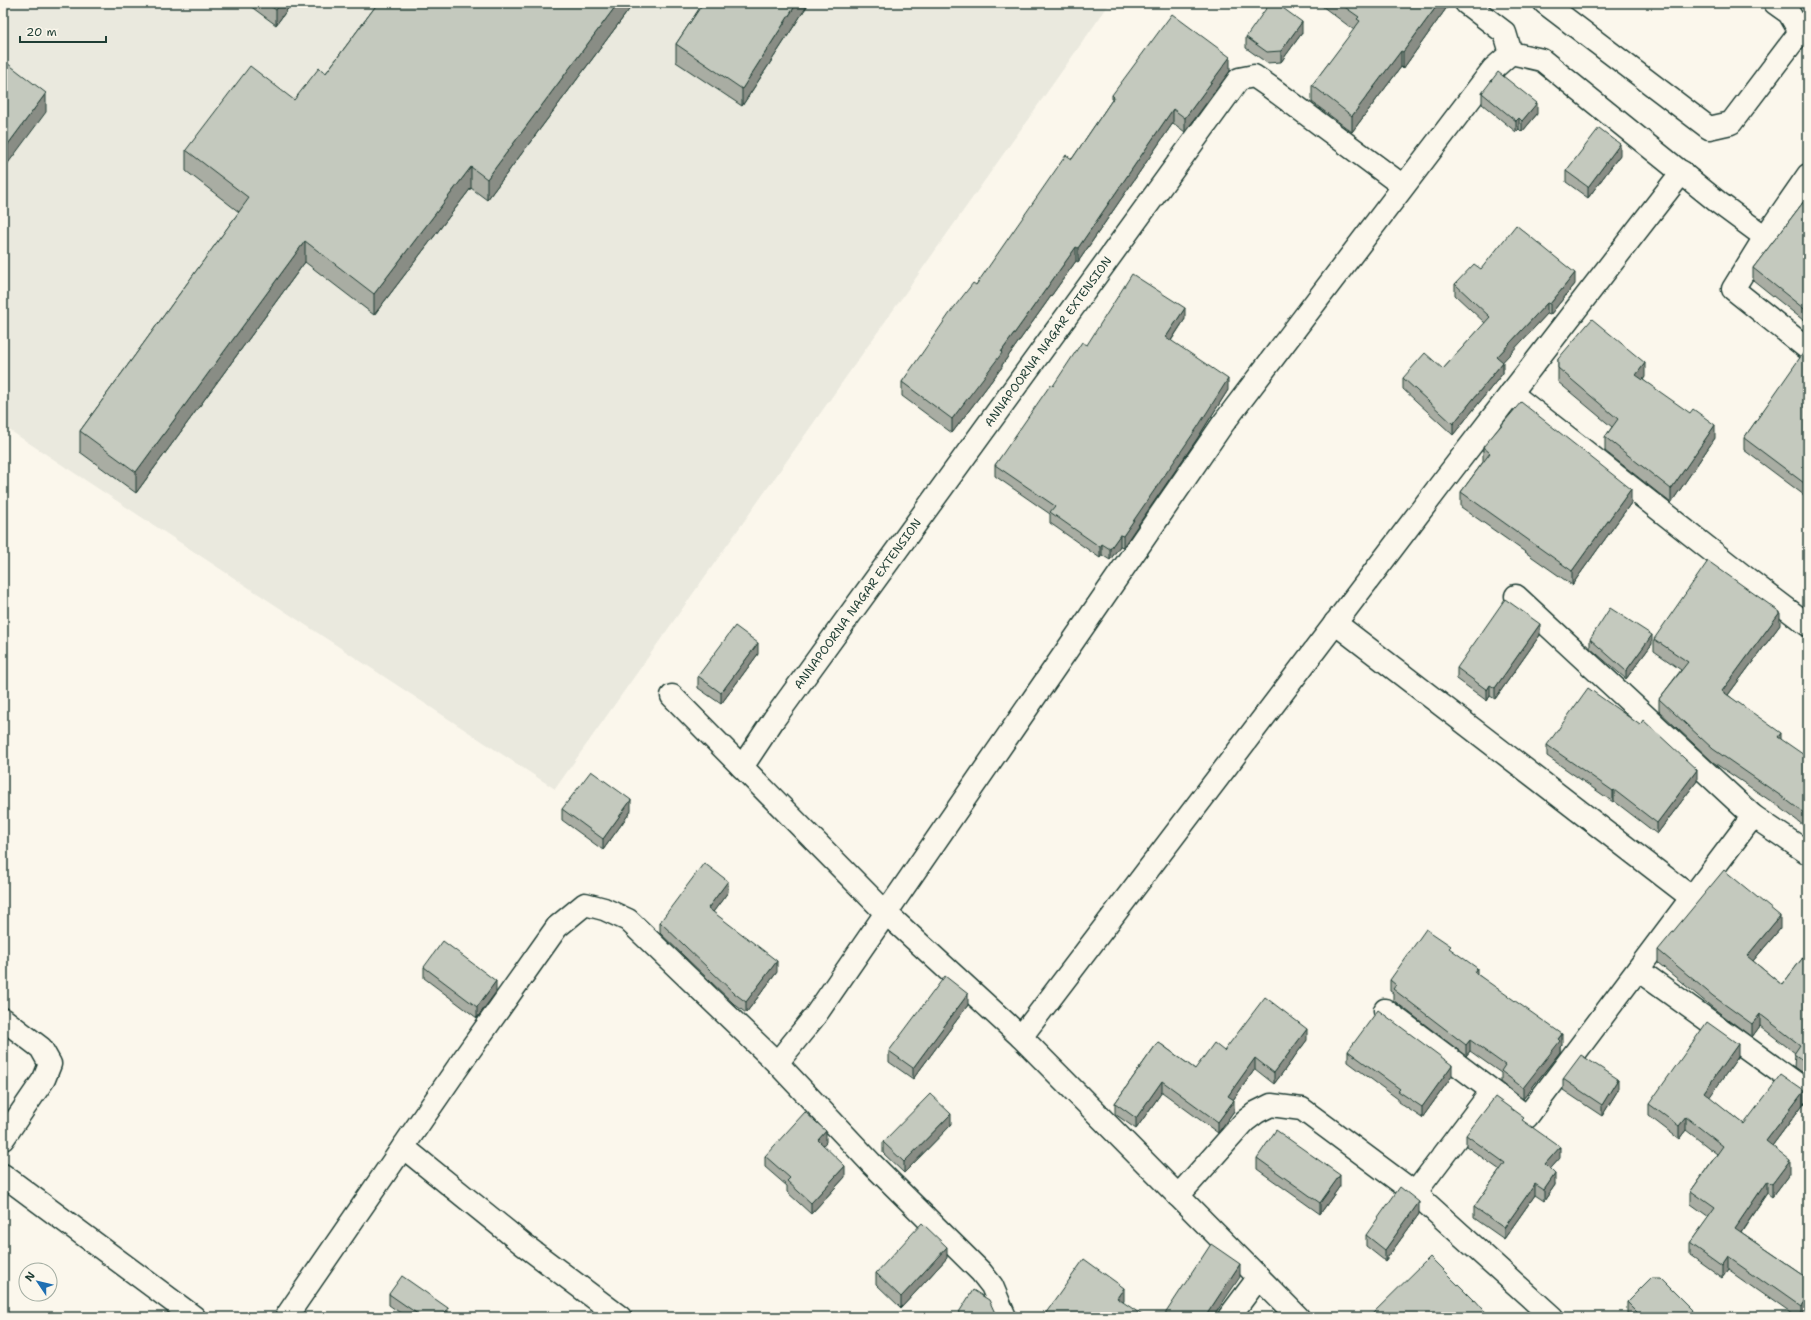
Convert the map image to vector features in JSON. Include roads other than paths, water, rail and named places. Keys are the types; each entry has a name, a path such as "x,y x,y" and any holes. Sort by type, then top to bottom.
{"street":[{"path":"1466,3 1505,33 1511,54"},
{"path":"1545,3 1709,128 1731,123 1800,32 1789,13 1775,3"},
{"path":"1511,54 1542,60 1765,237"},
{"path":"777,1063 815,1016 1222,425 1493,69 1511,54"},
{"name":"ANNAPOORNA NAGAR EXTENSION","path":"742,767 774,719 1239,79 1254,76 1403,186"},
{"path":"1021,1037 1335,623 1682,172"},
{"path":"1808,175 1765,237 1732,290 1808,349"},
{"path":"1511,393 1740,574 1808,625"},
{"path":"1516,596 1753,816 1808,853"},
{"path":"1335,623 1692,898"},
{"path":"672,696 886,913 1021,1037 1298,1317"},
{"path":"1385,1010 1527,1117 1753,816"},
{"path":"286,1317 557,928 585,904 604,908 628,920 777,1063 871,1163 981,1272 992,1286 1005,1317"},
{"path":"1638,970 1808,1092"},
{"path":"3,1019 41,1048 50,1064 44,1079 3,1139"},
{"path":"1415,1193 1492,1091"},
{"path":"1178,1196 1245,1121 1257,1112 1272,1105 1302,1109 1415,1193 1552,1317"},
{"path":"403,1147 524,1245 620,1317"},
{"path":"3,1175 194,1317"},
{"path":"1229,1317 1258,1278"}]}
